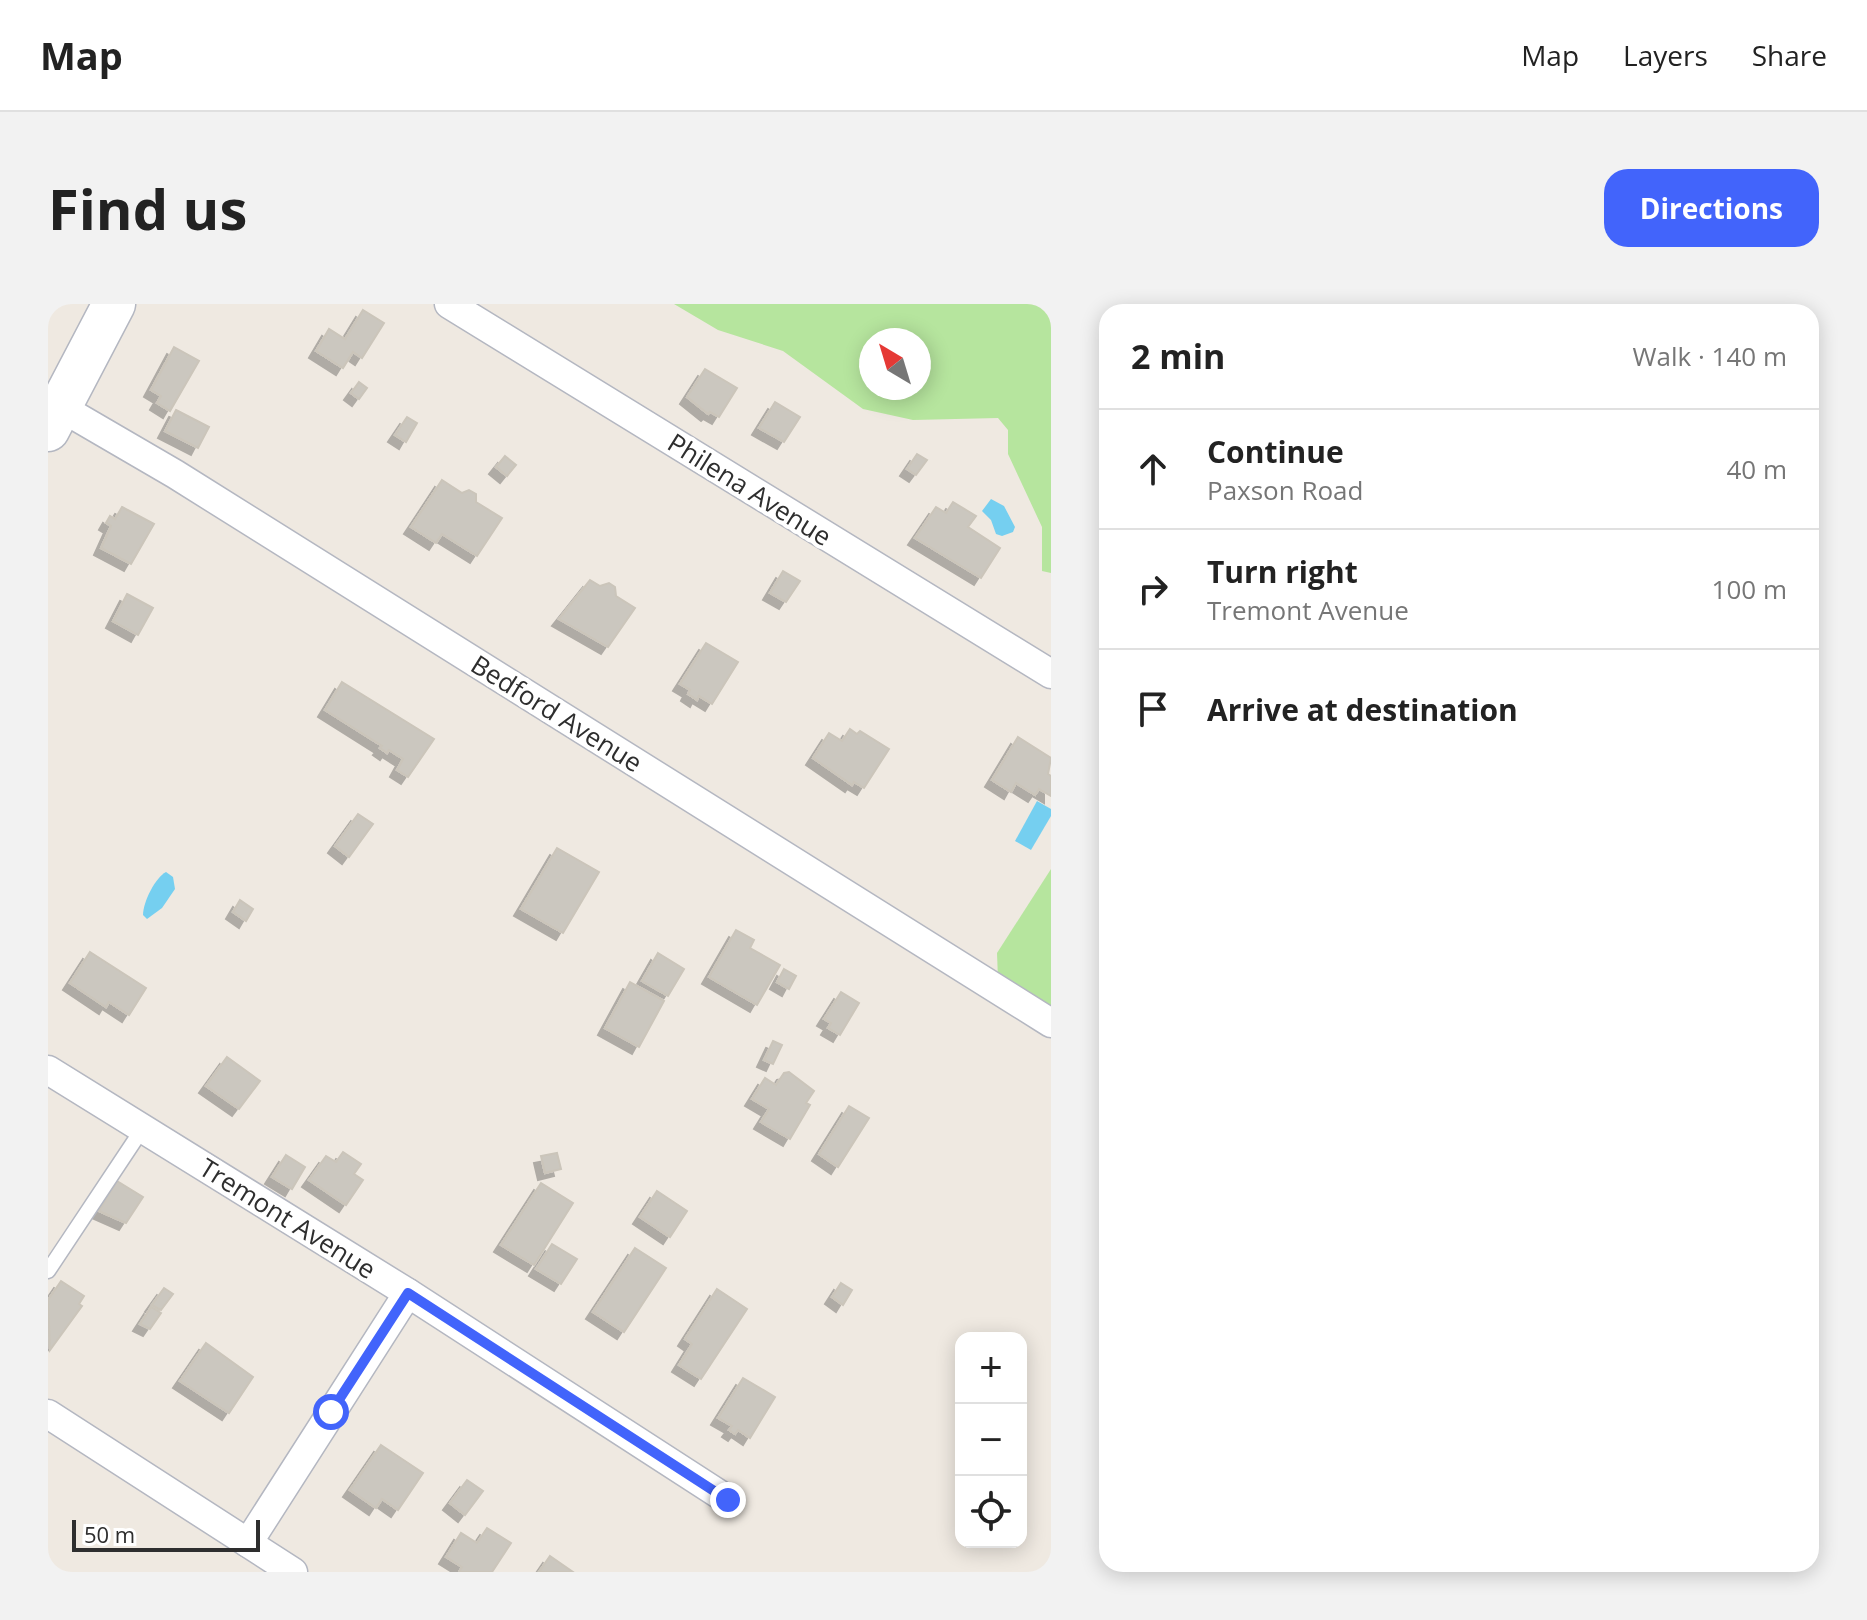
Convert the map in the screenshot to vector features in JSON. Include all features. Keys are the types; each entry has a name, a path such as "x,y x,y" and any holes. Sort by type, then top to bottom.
{"main road":[{"path":"54,419 114,304"}],"street":[{"name":"Philena Avenue","path":"449,304 1051,674"},
{"name":"Bedford Avenue","path":"54,419 175,474 1051,1023"},
{"name":"Tremont Avenue","path":"48,1070 408,1293 728,1500"},
{"path":"248,1543 408,1293"},
{"path":"48,1414 293,1572"}],"lane":[{"path":"48,1271 143,1128"}],"green space":[{"path":"674,304 1051,304 1051,573 1042,571 1042,527 1008,454 1008,430 998,418 913,420 863,409 783,351 718,330"},
{"path":"1051,869 1051,1011 998,979 997,953"}],"water":[{"path":"991,499 1004,506 1015,527 1013,532 1002,536 996,534 991,520 982,511"},
{"path":"1037,801 1051,809 1051,816 1031,850 1015,841"},
{"path":"166,872 173,877 175,889 162,908 147,919 143,915 147,897"}],"building":[{"path":"363,310 384,323 362,358 353,352 343,368 316,351 329,329 345,339"},
{"path":"174,347 199,361 170,411 157,403 161,396 151,390"},
{"path":"705,369 737,388 719,417 710,412 708,414 687,397"},
{"path":"359,382 367,388 359,399 351,393"},
{"path":"775,402 800,417 784,442 759,428"},
{"path":"176,410 209,427 198,448 165,431"},
{"path":"407,417 417,423 406,442 395,435"},
{"path":"917,454 927,460 916,475 907,469"},
{"path":"505,456 516,465 507,476 496,467"},
{"path":"442,480 462,493 469,490 476,494 476,502 502,518 477,556 442,534 436,543 411,527"},
{"path":"953,502 976,516 968,527 1000,548 981,578 915,538 936,507 946,513"},
{"path":"122,507 154,524 131,564 101,548 111,526 106,523 110,516 115,519"},
{"path":"783,571 800,581 786,602 770,593"},
{"path":"590,580 600,586 609,583 615,587 616,596 635,608 608,647 559,619"},
{"path":"127,594 153,608 138,635 113,621"},
{"path":"706,643 738,662 712,704 699,696 697,700 688,694 690,690 680,684"},
{"path":"342,682 434,739 408,777 397,770 403,759 389,750 387,753 380,748 382,746 325,710"},
{"path":"850,729 857,734 860,731 889,749 864,788 854,782 852,785 813,758 829,733 842,741"},
{"path":"1018,737 1051,758 1048,774 1051,776 1051,796 1039,789 1035,795 1016,783 1011,792 992,780"},
{"path":"358,814 373,824 349,857 335,846"},
{"path":"557,848 599,872 563,933 521,909"},
{"path":"240,900 253,909 246,921 233,912"},
{"path":"736,930 754,940 750,948 780,965 757,1005 709,977"},
{"path":"90,952 146,988 129,1015 109,1002 106,1007 70,983"},
{"path":"658,953 684,969 668,996 642,981"},
{"path":"784,969 796,976 789,989 777,982"},
{"path":"630,982 664,1001 639,1047 605,1028"},
{"path":"841,992 859,1003 840,1035 828,1028 831,1023 824,1019"},
{"path":"773,1041 782,1045 773,1064 764,1060"},
{"path":"227,1057 260,1081 239,1109 206,1086"},
{"path":"789,1072 814,1091 806,1103 810,1105 790,1139 761,1122 769,1109 752,1099 765,1078 776,1085 784,1073"},
{"path":"849,1106 869,1118 838,1167 819,1154"},
{"path":"343,1152 361,1164 354,1174 363,1180 346,1205 309,1180 326,1156 336,1162"},
{"path":"557,1153 561,1169 545,1173 541,1156"},
{"path":"286,1155 305,1167 292,1189 272,1177"},
{"path":"117,1181 143,1197 126,1223 99,1211"},
{"path":"541,1183 573,1203 534,1265 501,1245"},
{"path":"657,1191 687,1211 670,1237 640,1217"},
{"path":"552,1244 577,1259 561,1284 536,1269"},
{"path":"635,1248 666,1268 624,1332 593,1312"},
{"path":"61,1281 84,1296 79,1304 82,1306 50,1350 48,1300"},
{"path":"841,1283 852,1290 843,1305 832,1297"},
{"path":"164,1288 173,1294 161,1310 152,1305"},
{"path":"717,1289 747,1309 701,1379 679,1365 692,1344 685,1339"},
{"path":"151,1307 161,1313 150,1329 140,1324"},
{"path":"206,1343 253,1377 229,1413 180,1381"},
{"path":"743,1378 775,1397 750,1438 738,1430 735,1434 729,1430 732,1426 718,1418"},
{"path":"381,1445 423,1473 398,1510 382,1499 376,1508 350,1490"},
{"path":"467,1480 483,1491 465,1515 450,1503"},
{"path":"487,1528 511,1543 492,1572 459,1572 462,1567 446,1557 461,1533 477,1543"},
{"path":"550,1556 573,1572 539,1572"}],"route":[{"path":"331,1412 408,1293 728,1500"}]}
